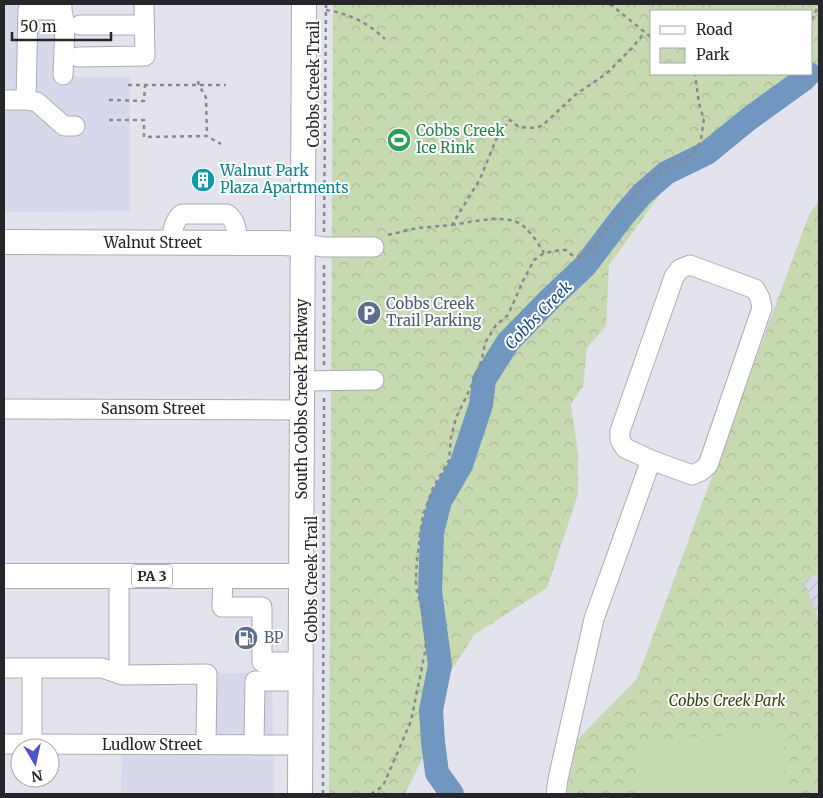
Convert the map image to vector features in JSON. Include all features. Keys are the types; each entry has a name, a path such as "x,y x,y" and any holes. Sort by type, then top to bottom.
{"main road":[{"name":"South Cobbs Creek Parkway","path":"300,794 302,410 313,381 314,7"},
{"name":"Walnut Street","path":"4,242 281,243 314,246"},
{"name":"PA 3","path":"4,576 300,576"}],"street":[{"path":"78,57 145,56 144,4"},
{"path":"26,100 28,10 62,7 65,25 63,75"},
{"path":"80,25 144,25"},
{"path":"4,100 37,102 64,126 75,126"},
{"path":"314,246 381,241"},
{"path":"690,264 754,289 760,298 762,308 708,464 701,471 692,474 651,460 625,448 620,440 620,431 674,277 680,269 690,264"},
{"path":"313,381 374,380"},
{"name":"Sansom Street","path":"4,409 302,410"},
{"path":"556,794 594,619 651,460"},
{"path":"119,576 119,674"},
{"path":"223,576 222,607 262,607"},
{"path":"261,576 262,662 300,672"},
{"path":"4,668 102,668 123,675 207,674 206,745"},
{"path":"32,668 32,738"},
{"path":"254,745 255,681 300,672"},
{"name":"Ludlow Street","path":"60,744 300,745"}],"path":[{"name":"Cobbs Creek Trail","path":"323,794 313,381 314,7 326,4"},
{"path":"610,4 650,36"},
{"path":"813,18 819,4"},
{"path":"314,7 350,16 378,32 384,39"},
{"path":"452,225 480,179 498,135 510,120 519,127 536,128 543,125 575,95 607,74 645,32"},
{"path":"371,794 383,786 411,721 426,652 423,611 416,588 423,515 433,488 449,460 451,437 456,418 476,376 486,343 496,325 508,315 534,260 544,253 561,250 566,250 573,256 581,257 590,251 641,187 655,174 686,158 697,149 704,127 704,119 699,104 695,75"},
{"path":"128,85 199,83 226,85"},
{"path":"199,83 199,87 206,98 207,136"},
{"path":"109,100 144,100 145,85"},
{"path":"109,120 144,120 144,137 207,136 221,144"},
{"path":"381,241 417,228 499,219 511,220 520,224 529,231 544,253"}],"shaded area":[{"path":"4,4 71,4 71,77 130,77 130,211 4,212"},
{"path":"819,574 819,621 804,580"},
{"path":"210,673 272,673 274,794 121,794 122,752 211,750"}],"green space":[{"path":"333,4 819,4 819,72 672,178 609,265 606,326 587,348 583,387 571,404 578,453 578,494 547,588 474,635 442,685 434,734 405,794 329,794"},
{"path":"721,4 772,4 766,10 728,10"},
{"name":"Cobbs Creek Park","path":"819,200 819,574 804,580 819,621 819,794 567,794 577,740 637,679 809,215"},
{"path":"783,733 785,794 637,794 635,740"}],"waterway":[{"name":"Cobbs Creek","path":"452,794 437,773 433,742 431,710 440,665 430,592 432,532 440,501 461,465 481,405 484,380 508,342 585,266 642,194 666,173 707,153 808,75"}],"place":[{"name":"Cobbs Creek Ice Rink","path":"399,140"},
{"name":"Walnut Park Plaza Apartments","path":"203,180"},
{"name":"Cobbs Creek Trail Parking","path":"369,313"},
{"name":"BP","path":"246,638"}]}
